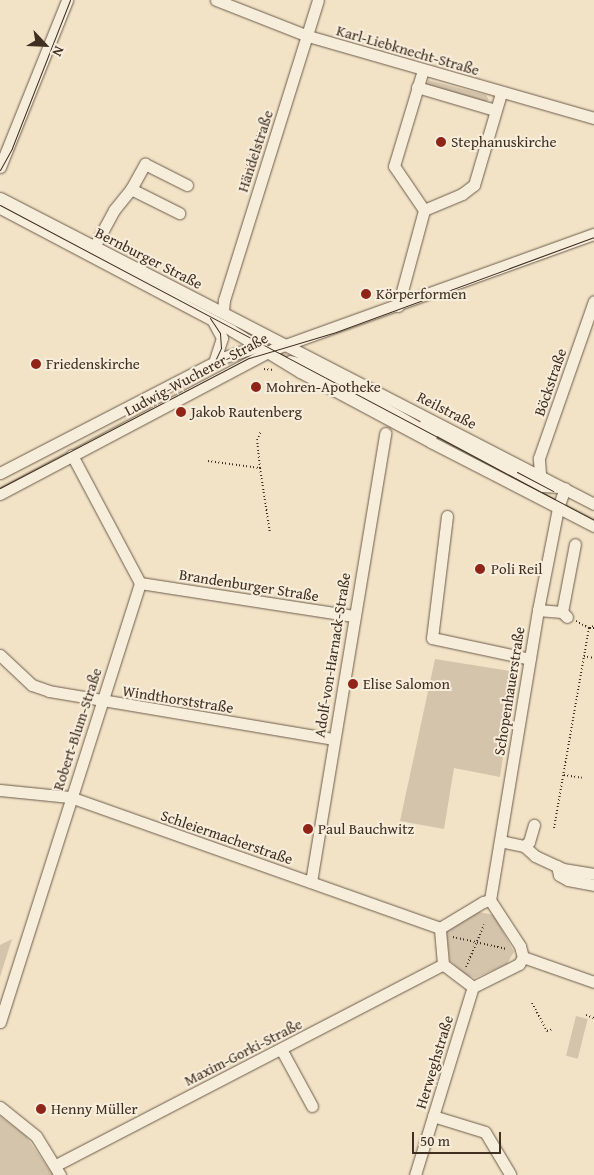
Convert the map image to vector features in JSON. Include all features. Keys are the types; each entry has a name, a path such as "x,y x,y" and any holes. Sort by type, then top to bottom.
{"street":[{"path":"0,167 67,0"},
{"name":"Karl-Liebknecht-Straße","path":"216,0 308,36 501,93 594,118"},
{"name":"Händelstraße","path":"224,311 224,300 318,0"},
{"path":"398,306 424,210 394,166 423,70"},
{"path":"417,87 495,110"},
{"path":"424,210 462,194 474,185 501,93"},
{"path":"94,247 114,210 131,189 144,164 187,185"},
{"path":"131,189 179,213"},
{"name":"Bernburger Straße","path":"0,198 286,344"},
{"name":"Bernburger Straße","path":"0,208 264,348"},
{"name":"Ludwig-Wucherer-Straße","path":"0,473 214,362 286,344 398,306 594,234"},
{"name":"Böckstraße","path":"540,474 539,458 594,301"},
{"path":"212,320 222,338 214,362"},
{"name":"Reilstraße","path":"286,344 540,474 594,504"},
{"path":"264,348 462,458 594,526"},
{"name":"Ludwig-Wucherer-Straße","path":"0,494 264,348"},
{"path":"393,400 436,430 542,486 565,488"},
{"name":"Adolf-von-Harnack-Straße","path":"311,882 353,616 385,433"},
{"path":"72,455 140,583"},
{"name":"Schopenhauerstraße","path":"490,900 538,610 558,508 565,488"},
{"path":"448,516 432,638 530,659"},
{"path":"538,610 564,615 575,544"},
{"name":"Brandenburger Straße","path":"140,583 353,616"},
{"name":"Robert-Blum-Straße","path":"0,1022 140,583"},
{"name":"Windthorststraße","path":"0,656 32,685 101,701 333,739"},
{"name":"Schleiermacherstraße","path":"0,790 70,798 440,928"},
{"path":"524,846 529,842 534,824"},
{"path":"500,841 524,846 536,856 557,866 594,874"},
{"path":"557,866 559,875 568,880 594,884"},
{"path":"490,900 520,946 523,957 519,964 473,987 443,964 440,928 483,902 490,900"},
{"path":"523,957 594,982"},
{"name":"Maxim-Gorki-Straße","path":"58,1170 443,964"},
{"name":"Herweghstraße","path":"415,1175 473,987"},
{"path":"281,1049 312,1106"},
{"path":"0,1107 32,1132 58,1170"},
{"path":"433,1116 485,1132 510,1174"}],"path":[{"path":"246,169 257,131 264,134"},
{"path":"261,431 257,440 270,533"},
{"path":"208,461 260,468"},
{"path":"554,828 589,628 594,628"},
{"path":"584,656 594,658"},
{"path":"564,775 582,778"},
{"path":"464,972 484,926"},
{"path":"451,937 510,950"},
{"path":"532,1003 548,1032 553,1029"},
{"path":"586,1015 594,1018"}],"shaded area":[{"path":"428,80 486,95 489,100 485,102 427,85"},
{"path":"435,659 516,672 500,777 454,768 444,829 400,821"},
{"path":"479,912 494,915 514,952 507,964 475,978 466,975 450,961 446,929"},
{"path":"12,939 0,977 0,945"},
{"path":"576,1016 588,1019 578,1059 566,1056"},
{"path":"0,1116 26,1136 53,1175 0,1175"}],"tram line":[{"path":"0,170 12,148 70,0"},
{"path":"0,205 594,520"},
{"path":"0,488 249,358 336,332 594,237"},
{"path":"195,379 214,363 221,348 220,333 210,318"},
{"path":"517,472 553,491"}],"place":[{"name":"Stephanuskirche","path":"441,142"},
{"name":"Körperformen","path":"366,294"},
{"name":"Friedenskirche","path":"36,364"},
{"name":"Mohren-Apotheke","path":"256,387"},
{"name":"Jakob Rautenberg","path":"181,412"},
{"name":"Poli Reil","path":"480,569"},
{"name":"Elise Salomon","path":"353,684"},
{"name":"Paul Bauchwitz","path":"308,829"},
{"name":"Henny Müller","path":"41,1109"}]}
